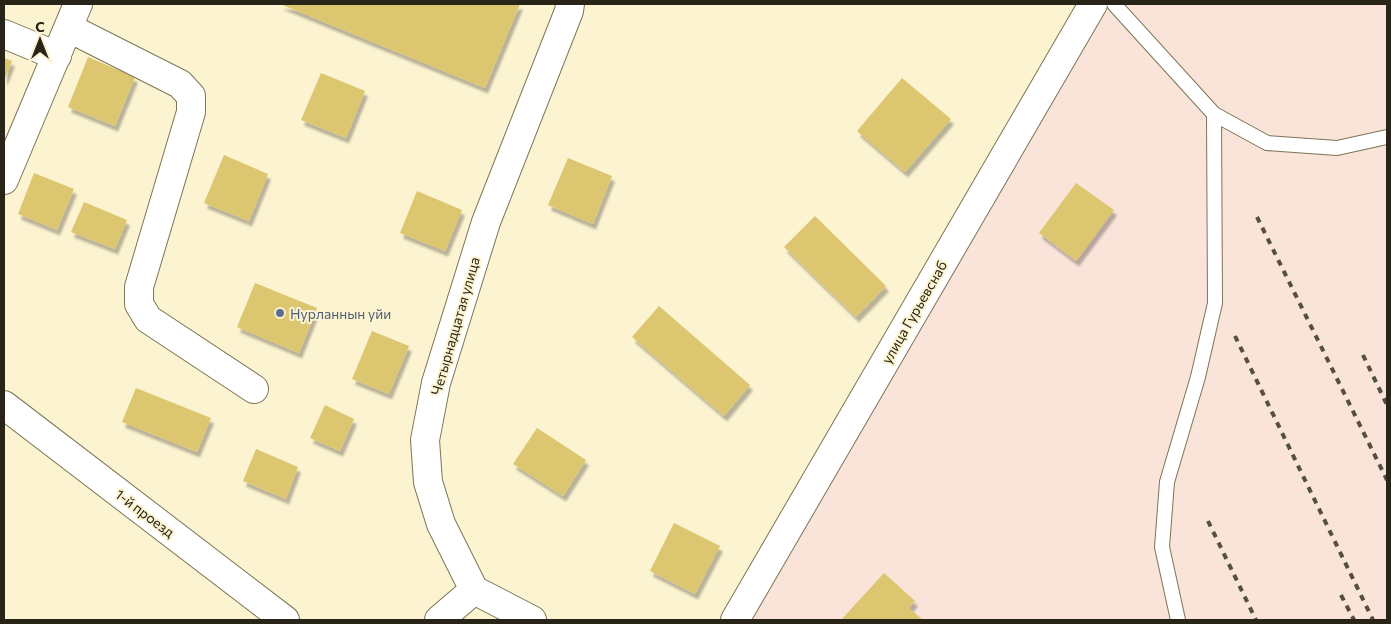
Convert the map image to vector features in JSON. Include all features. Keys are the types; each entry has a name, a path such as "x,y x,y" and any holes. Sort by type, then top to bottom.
{"street":[{"name":"Четырнадцатая улица","path":"474,590 441,524 428,482 425,440 436,383 486,222 569,11 570,4"},
{"name":"улица Гурьевснаб","path":"735,620 1093,4"},
{"path":"4,180 73,16 180,84 191,96 191,112 139,287 139,304 148,319 254,389"},
{"path":"4,34 57,56"},
{"name":"1-й проезд","path":"4,405 285,620"},
{"path":"439,620 474,590 532,620"}],"lane":[{"path":"1114,4 1214,114 1267,143 1337,148 1387,137"},
{"path":"1178,620 1162,547 1167,482 1198,377 1215,302 1214,114"}],"shaded area":[{"path":"1109,4 1387,4 1387,620 743,620"}],"building":[{"path":"280,4 520,4 485,88"},
{"path":"88,57 135,77 115,126 68,107"},
{"path":"4,58 12,61 4,81"},
{"path":"321,73 365,91 346,138 301,120"},
{"path":"902,78 951,119 905,172 857,131"},
{"path":"224,155 268,174 249,221 204,203"},
{"path":"568,158 612,176 593,224 548,205"},
{"path":"34,173 74,189 57,230 18,214"},
{"path":"1076,183 1114,210 1076,261 1039,233"},
{"path":"417,191 462,210 445,251 400,233"},
{"path":"84,202 127,220 115,249 71,232"},
{"path":"815,216 886,286 856,317 784,247"},
{"path":"255,283 317,308 299,353 237,327"},
{"path":"659,306 750,385 724,416 632,337"},
{"path":"372,331 409,346 389,394 352,379"},
{"path":"136,388 211,418 197,452 122,422"},
{"path":"325,405 354,419 340,451 310,438"},
{"path":"537,428 586,460 563,496 513,464"},
{"path":"256,449 298,467 286,499 243,481"},
{"path":"674,523 720,546 695,594 650,571"},
{"path":"884,573 915,601 909,608 923,620 841,620"}],"railway":[{"path":"1257,217 1387,480"},
{"path":"1235,336 1373,620"},
{"path":"1363,355 1387,405"},
{"path":"1208,521 1256,620"},
{"path":"1341,595 1354,620"}],"place":[{"name":"Нурланнын уйи","path":"280,313"}]}
